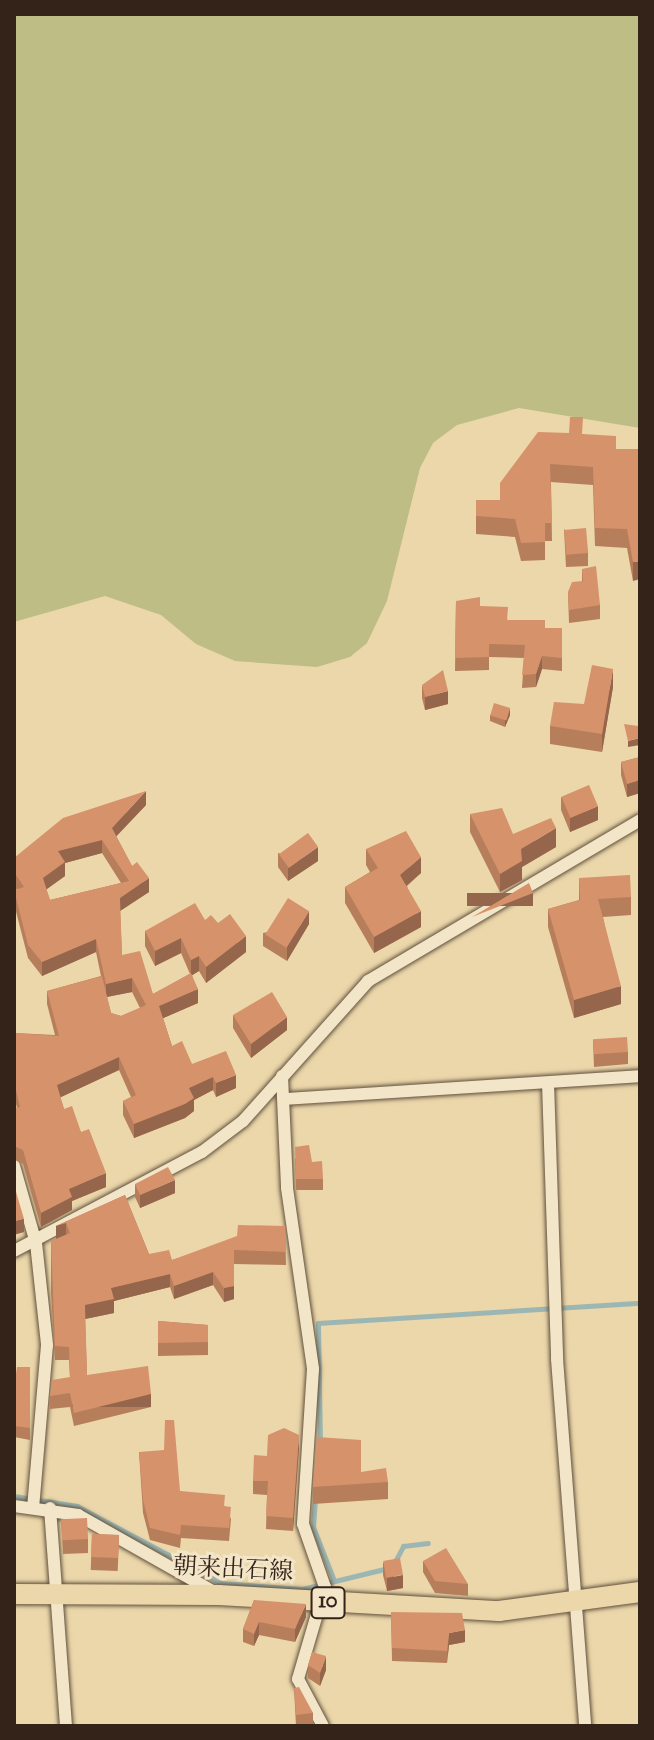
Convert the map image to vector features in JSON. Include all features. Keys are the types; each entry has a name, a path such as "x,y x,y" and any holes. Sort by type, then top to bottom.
{"main road":[{"name":"朝来出石線","path":"14,1594 219,1595 499,1611 640,1592"}],"street":[{"path":"14,1251 36,1243 103,1199 202,1152 282,1076 368,981 640,820"},
{"path":"282,1076 287,1188 313,1369 303,1524 325,1603 302,1648 298,1679 323,1726"},
{"path":"285,1099 640,1076"},
{"path":"548,1083 557,1359 585,1726"},
{"path":"14,1166 36,1243 47,1345 33,1507"},
{"path":"14,1506 50,1508 78,1515 219,1595"},
{"path":"50,1508 66,1726"}],"green space":[{"path":"14,14 640,14 640,428 519,408 457,425 433,443 420,468 387,601 367,643 350,657 317,667 235,661 196,644 161,615 105,596 14,622"}],"building":[{"path":"570,417 583,417 582,434 616,436 616,449 640,449 640,561 633,562 627,529 595,528 593,467 550,464 552,523 545,523 545,542 521,543 515,519 476,516 476,500 500,500 500,483 538,432 569,433"},
{"path":"586,528 588,553 566,555 564,530"},
{"path":"596,566 600,605 569,610 568,592 572,582 583,581 582,569"},
{"path":"480,597 480,606 508,607 507,620 545,620 545,628 562,628 562,658 542,656 536,674 522,675 525,645 489,644 489,657 455,658 456,601"},
{"path":"592,665 613,669 602,734 550,726 554,702 584,704"},
{"path":"443,670 448,691 425,697 422,685"},
{"path":"494,703 510,708 506,720 490,715"},
{"path":"624,724 638,726 640,738 628,741"},
{"path":"640,757 640,780 627,784 621,762"},
{"path":"589,785 598,806 570,818 561,797"},
{"path":"146,791 112,828 132,866 137,862 149,878 120,898 122,955 140,951 153,994 191,973 198,989 159,1006 172,1046 182,1041 192,1064 226,1051 236,1075 216,1083 213,1077 189,1088 194,1098 185,1104 134,1124 123,1101 136,1095 119,1057 57,1085 64,1109 72,1106 81,1132 89,1129 106,1173 69,1189 72,1197 41,1213 23,1150 14,1146 14,1108 20,1107 14,1082 14,1033 59,1036 47,991 102,976 111,1013 121,1016 146,1005 132,978 106,984 96,939 42,962 28,945 14,890 24,887 14,872 14,858 63,818","holes":["102,840 129,881 50,900 43,878 65,862 58,851"]},
{"path":"502,808 513,834 551,818 556,828 521,849 522,861 500,874 470,814"},
{"path":"406,831 421,857 400,875 421,911 374,937 345,887 378,868 366,849"},
{"path":"308,833 318,847 289,868 279,854"},
{"path":"630,875 631,897 598,899 621,986 574,1000 548,909 580,900 579,878"},
{"path":"529,883 533,893 472,917"},
{"path":"288,898 309,911 286,948 265,934"},
{"path":"195,903 205,920 211,915 218,923 230,914 246,936 206,967 199,956 191,960 181,938 155,951 145,931"},
{"path":"272,992 287,1017 251,1044 233,1015"},
{"path":"627,1037 628,1052 594,1054 593,1039"},
{"path":"309,1145 312,1162 322,1161 323,1179 296,1179 295,1147"},
{"path":"168,1167 175,1180 140,1195 135,1184"},
{"path":"14,1185 24,1219 14,1221"},
{"path":"125,1195 149,1254 169,1250 172,1260 237,1236 238,1225 285,1226 286,1252 234,1250 234,1286 224,1288 213,1272 174,1286 170,1274 111,1288 114,1299 85,1305 87,1375 148,1366 151,1394 74,1413 70,1393 50,1396 52,1380 70,1377 69,1347 55,1346 51,1241 70,1233 66,1223 56,1226"},
{"path":"158,1321 208,1325 208,1342 158,1343"},
{"path":"17,1367 30,1367 30,1428 14,1426"},
{"path":"165,1420 174,1420 180,1491 225,1495 224,1506 231,1507 229,1528 181,1525 180,1535 150,1528 143,1500 139,1452 164,1450"},
{"path":"284,1428 299,1435 293,1518 266,1516 268,1481 253,1481 254,1455 267,1456 268,1435"},
{"path":"317,1437 361,1440 361,1472 386,1468 388,1482 313,1487"},
{"path":"87,1518 88,1539 62,1540 61,1519"},
{"path":"92,1534 119,1535 118,1558 91,1557"},
{"path":"446,1548 468,1584 435,1581 423,1561"},
{"path":"400,1558 403,1575 386,1578 383,1561"},
{"path":"254,1600 306,1604 295,1629 259,1622 254,1634 243,1629"},
{"path":"391,1612 462,1613 465,1630 449,1633 447,1651 392,1648"},
{"path":"312,1652 326,1656 320,1673 308,1665"},
{"path":"299,1687 313,1713 296,1715 294,1688"}],"waterway":[{"path":"320,1442 318,1323 640,1303"},
{"path":"14,1496 77,1506 221,1583 302,1589 392,1567 403,1546 428,1543"},
{"path":"315,1499 313,1527 333,1578"}]}
